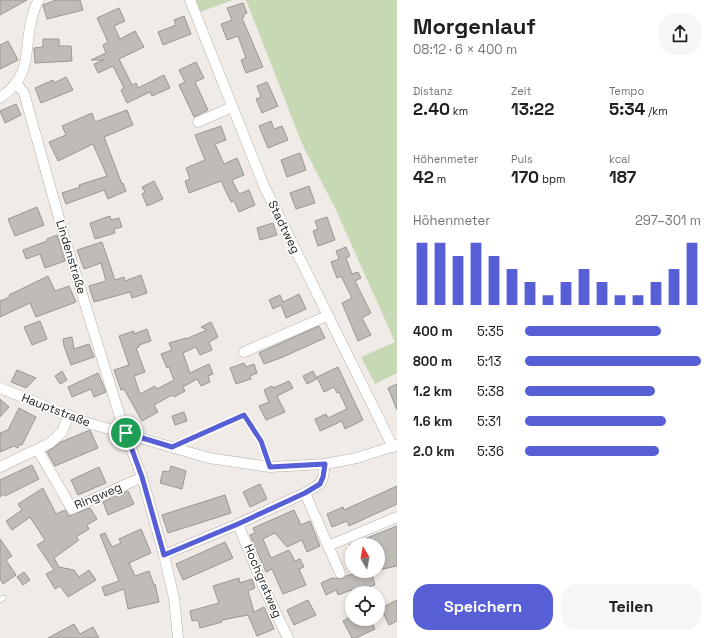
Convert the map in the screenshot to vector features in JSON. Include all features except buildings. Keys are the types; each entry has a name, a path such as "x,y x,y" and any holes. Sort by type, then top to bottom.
{"street":[{"path":"0,98 16,83 23,73 29,30 38,0"},
{"name":"Stadtweg","path":"190,0 264,186 327,316 395,446"},
{"name":"Lindenstraße","path":"16,83 24,93 64,236 126,433 142,477 164,555 174,598 176,637"},
{"path":"198,122 232,107"},
{"path":"244,352 327,316"},
{"name":"Hauptstraße","path":"0,388 69,415 209,458 270,467 325,464 357,458 395,446"},
{"path":"0,467 50,443 62,432 69,415"},
{"name":"Ringweg","path":"38,450 72,509 142,477"},
{"path":"164,555 238,524 305,493 320,484 323,477 325,464"},
{"path":"305,493 340,573"},
{"path":"328,546 397,517"},
{"name":"Hochgratweg","path":"238,524 264,588 288,638"}],"lane":[{"path":"172,447 244,415 261,441 270,467"}],"green space":[{"path":"195,0 233,0 200,12"},
{"path":"246,0 397,0 397,373 375,384 361,357 395,342 335,208 303,146"}],"route":[{"path":"244,415 261,441 270,467 325,464 323,477 320,484 279,506 164,555 142,477 126,433 172,447 244,415"}]}
